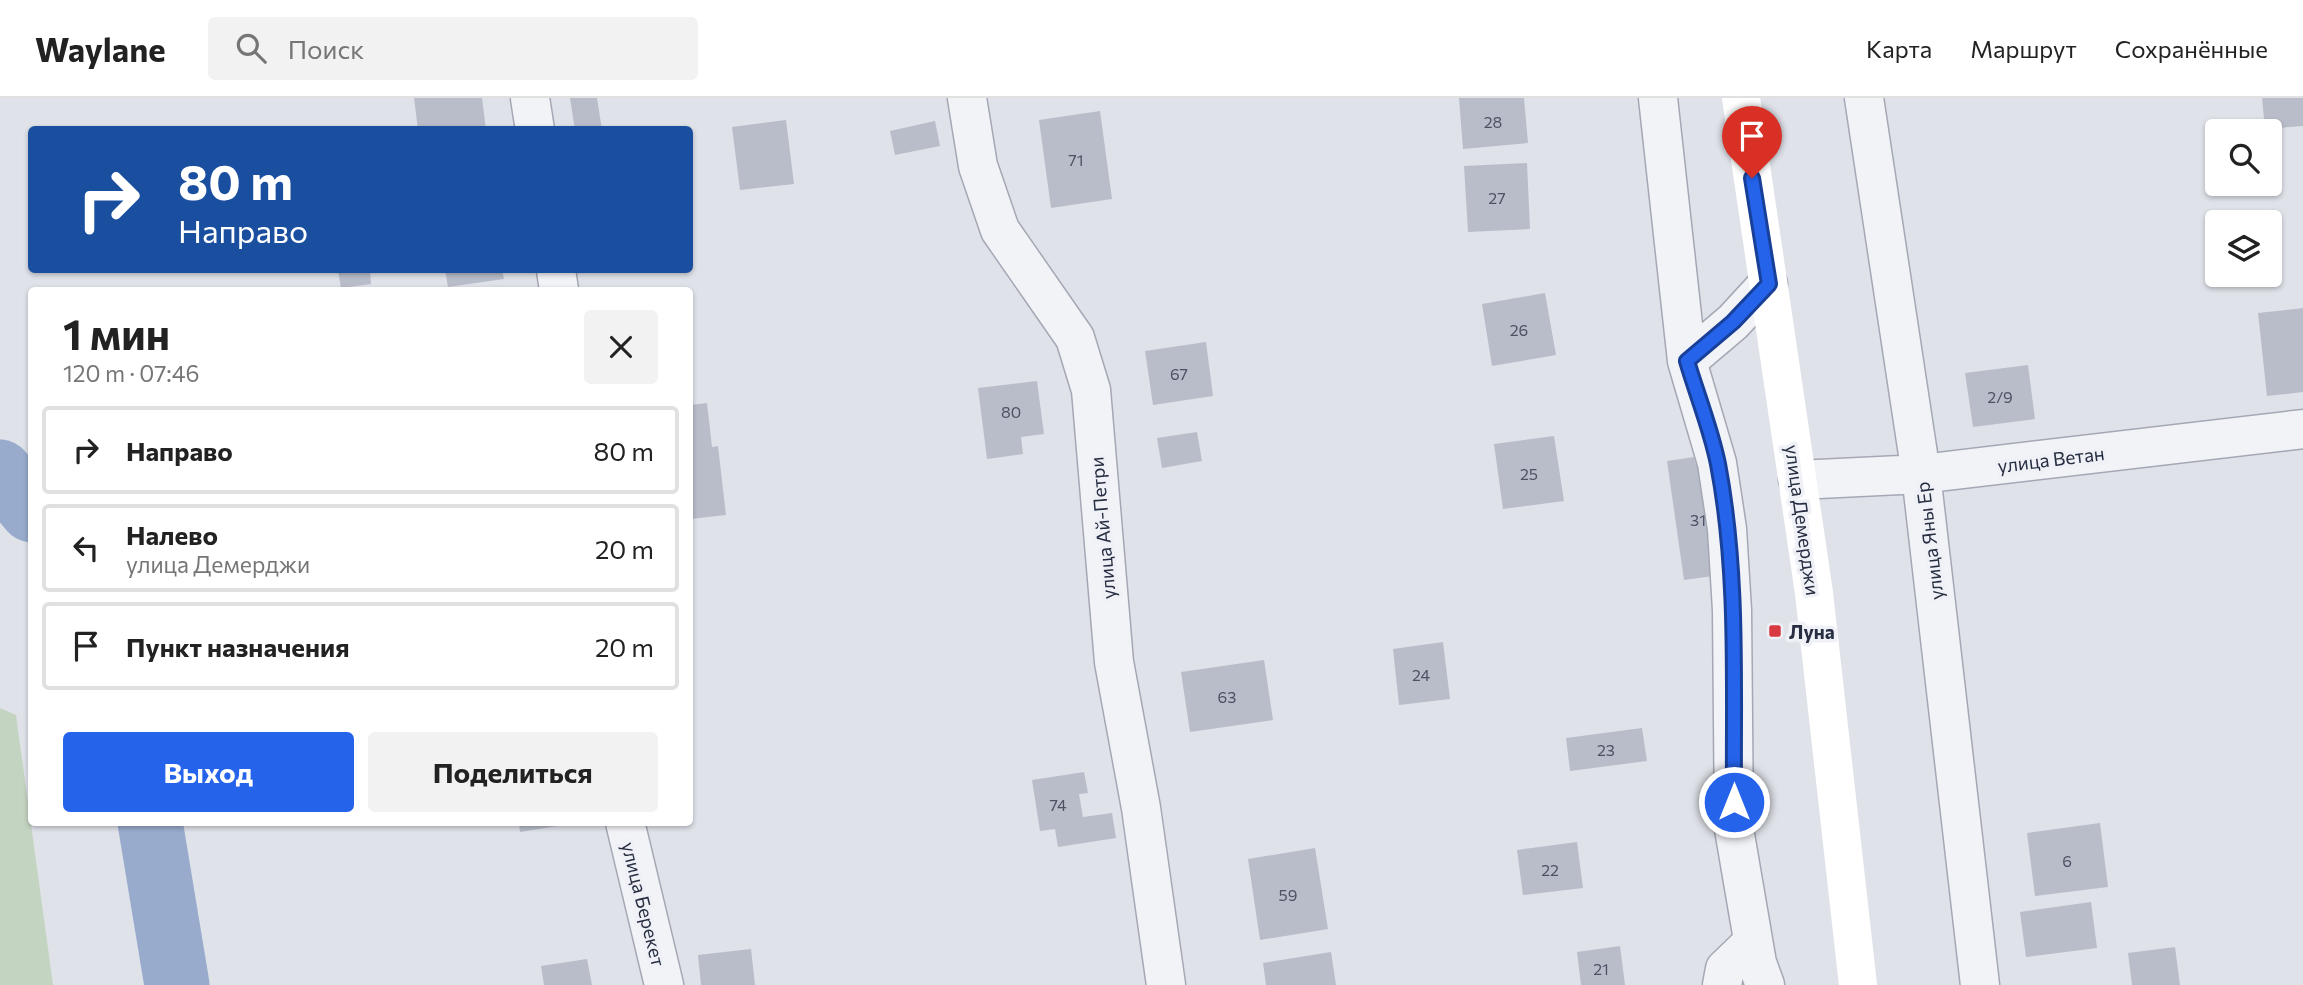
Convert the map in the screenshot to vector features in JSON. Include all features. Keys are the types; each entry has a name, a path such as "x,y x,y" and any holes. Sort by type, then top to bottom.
{"main road":[{"name":"улица Демерджи","path":"1741,98 1817,620 1858,985"}],"street":[{"path":"530,98 534,126"},
{"name":"улица Ай-Петри","path":"967,98 978,166 1000,230 1075,338 1091,390 1114,662 1141,808 1166,985"},
{"path":"1658,98 1687,361 1717,463 1727,529 1732,610 1734,829 1757,963 1765,985"},
{"name":"улица Яны Ер","path":"1864,98 1921,474 1980,985"},
{"path":"1687,361 1733,322 1769,284"},
{"name":"улица Ветан","path":"1798,480 1921,474 2303,429"},
{"name":"улица Берекет","path":"626,826 664,985"},
{"path":"1722,985 1725,969 1753,942"}],"green space":[{"path":"0,708 16,715 28,803 28,826 31,826 53,985 0,985"}],"building":[{"path":"414,98 482,98 486,126 418,126"},
{"path":"570,98 597,98 601,126 574,126"},
{"path":"1459,98 1524,98 1528,143 1463,149"},
{"path":"2262,98 2303,98 2303,126 2282,128 2282,119 2264,119"},
{"path":"1100,111 1112,199 1051,208 1039,120"},
{"path":"786,120 794,184 740,190 732,127"},
{"path":"935,121 940,146 895,155 890,131"},
{"path":"1527,163 1530,229 1468,232 1464,166"},
{"path":"338,273 370,273 371,284 341,287"},
{"path":"446,273 503,273 504,279 448,287"},
{"path":"1545,293 1556,355 1492,366 1482,304"},
{"path":"2303,308 2303,392 2267,396 2258,313"},
{"path":"1206,342 1213,396 1153,405 1145,351"},
{"path":"2028,365 2035,419 1973,427 1965,373"},
{"path":"1037,381 1044,434 1021,437 1023,454 987,459 978,388"},
{"path":"707,403 712,447 718,446 726,515 693,519 693,405"},
{"path":"1197,432 1202,461 1162,468 1157,438"},
{"path":"1554,436 1564,501 1503,509 1494,444"},
{"path":"1694,457 1696,465 1711,463 1728,574 1684,580 1667,461"},
{"path":"1443,642 1450,699 1399,705 1393,649"},
{"path":"1264,660 1273,720 1190,732 1181,672"},
{"path":"1642,728 1647,761 1570,771 1566,738"},
{"path":"1084,772 1088,793 1079,794 1083,817 1112,813 1116,838 1058,847 1055,829 1040,831 1032,780"},
{"path":"2100,823 2108,887 2035,896 2027,833"},
{"path":"519,826 558,826 520,832"},
{"path":"1577,842 1583,888 1523,895 1517,850"},
{"path":"1315,848 1328,929 1260,940 1248,859"},
{"path":"2091,902 2097,948 2026,957 2020,912"},
{"path":"1620,946 1625,985 1581,985 1577,952"},
{"path":"2175,947 2180,985 2132,985 2128,953"},
{"path":"751,949 755,985 701,985 698,955"},
{"path":"1331,952 1336,985 1266,985 1263,963"},
{"path":"587,959 592,985 544,985 541,966"}],"waterway":[{"path":"0,472 28,505"},
{"path":"151,826 177,985"}],"place":[{"name":"Луна","path":"1775,631"}],"route":[{"path":"1734,802 1732,610 1727,529 1717,463 1687,361 1733,322 1769,284 1752,178"}]}
